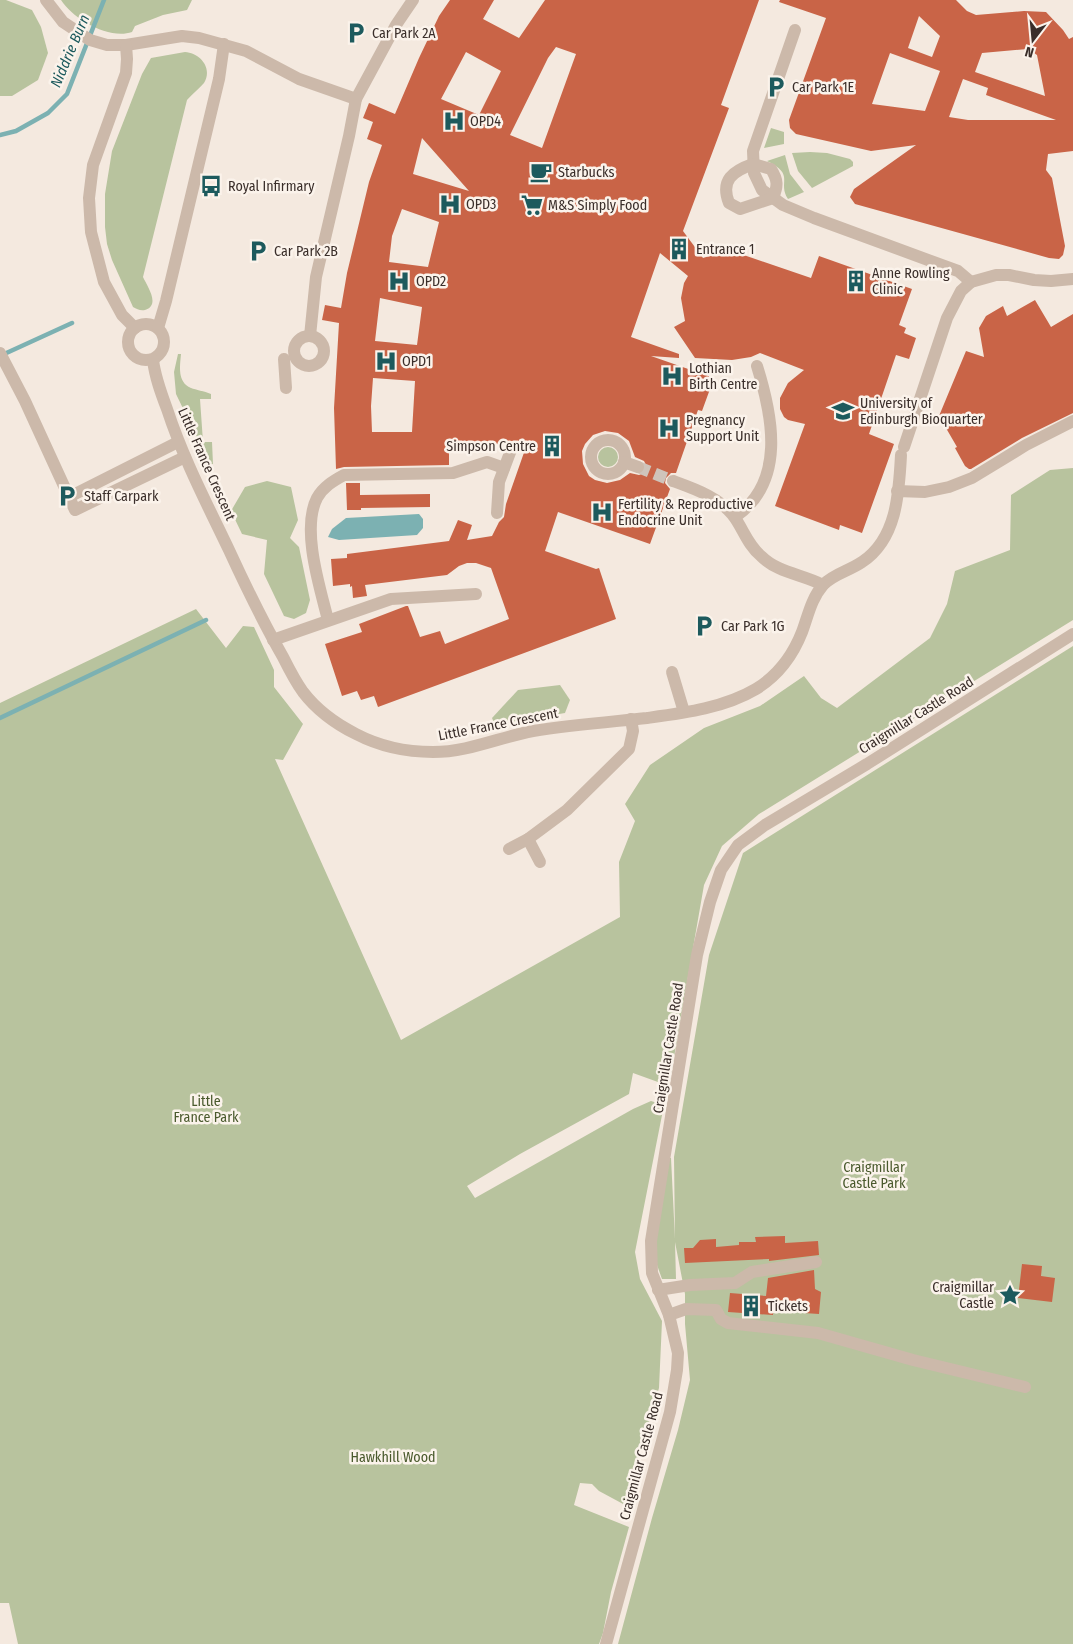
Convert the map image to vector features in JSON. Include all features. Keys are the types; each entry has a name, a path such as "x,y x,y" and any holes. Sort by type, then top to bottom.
{"street":[{"path":"46,0 63,22 90,40 107,45 126,45 182,36 224,44 257,56 299,79 356,99"},
{"path":"310,336 316,277 350,136 356,99 396,25 413,0"},
{"path":"795,30 753,151 754,173 762,190 783,205 951,268 962,273 971,282 996,275 1050,281 1073,279"},
{"path":"158,328 219,79 224,44"},
{"path":"126,45 126,73 93,165 89,198 91,232 104,282 122,315 135,328"},
{"path":"753,164 771,169 776,177 777,187 773,198 740,209 729,203 725,193 727,181 734,172 753,164"},
{"name":"Little France Crescent","path":"153,360 155,376 178,442 252,600 301,690 318,709 354,733 392,747 434,752 455,751 521,733 561,726 684,712 726,703 757,688 776,673 792,653 811,603 823,585 834,576 872,556 885,539 895,513 903,451 947,318 961,291 971,282"},
{"path":"144,324 153,325 158,328 164,338 164,347 153,360 145,361 136,358 130,351 128,343 130,334 135,328 144,324"},
{"path":"0,353 76,510 185,457"},
{"path":"284,359 286,388"},
{"path":"735,517 753,501 763,483 771,456 770,414 757,366"},
{"path":"897,491 925,492 972,478 1026,445 1073,421"},
{"path":"69,497 178,442"},
{"path":"497,513 499,482 511,450"},
{"path":"328,620 312,544 311,522 313,507 318,496 328,484 344,476 453,473 487,462 504,468"},
{"path":"624,462 638,467"},
{"path":"673,480 719,502 735,517 748,543 761,557 774,566 792,574 812,579 823,585"},
{"path":"273,640 391,599 476,594"},
{"name":"Craigmillar Castle Road","path":"606,1644 675,1388 678,1353 675,1333 652,1273 651,1241 698,955 710,902 721,870 738,845 765,825 1073,634"},
{"path":"672,672 684,712"},
{"path":"509,849 528,839 567,810 629,749 633,731 631,719"},
{"path":"528,839 540,862"},
{"path":"658,1290 690,1285 735,1283 752,1272 816,1262"},
{"path":"669,1314 686,1309 716,1310 722,1319 728,1323 818,1332 913,1360 1025,1387"}],"green space":[{"path":"0,0 6,0 32,10 41,27 48,53 38,80 12,96 0,96"},
{"path":"61,0 192,0 187,10 163,15 135,26 132,32 123,34 113,33 92,26 74,14"},
{"path":"185,52 200,58 204,62 207,72 204,83 187,100 143,277 152,295 152,304 150,308 140,310 133,307 107,244 105,194 112,151 142,74 151,58"},
{"path":"771,128 784,132 784,144 764,148"},
{"path":"792,153 827,153 850,159 853,162 853,166 812,188 798,171"},
{"path":"785,155 790,174 804,192 788,199 785,193 781,170 767,161"},
{"path":"178,354 181,354 180,373 183,382 191,388 211,394 211,399 200,399 203,442 212,442 213,464 210,464 176,394 174,372"},
{"path":"604,447 612,447 618,453 618,461 612,467 604,467 598,461 598,453"},
{"path":"1073,468 1073,620 759,814 722,846 704,885 669,1086 633,1073 629,1094 520,1154 467,1186 475,1198 633,1109 651,1101 664,1105 635,1252 640,1279 662,1321 659,1388 625,1505 599,1491 592,1484 580,1483 574,1505 629,1527 599,1644 18,1644 9,1603 0,1603 0,703 196,609 226,648 243,626 254,627 274,670 274,687 303,724 283,760 275,759 401,1040 620,917 619,862 635,821 625,804 650,765 704,728 760,706 804,676 821,698 837,708 930,638 947,604 955,571 1010,550 1011,495 1050,470"},
{"path":"267,481 291,487 298,520 290,538 299,547 310,600 306,613 294,619 284,616 264,574 267,540 242,534 231,511 245,487"},
{"name":"Craigmillar Castle Park","path":"1073,646 1073,1644 618,1644 678,1430 690,1380 685,1324 685,1294 675,1242 676,1279 662,1279 657,1265 655,1246 669,1158 671,1158 675,1239 674,1157 709,955 743,853"},
{"path":"560,685 570,700 565,713 495,725 492,718 518,690"}],"water":[{"path":"419,514 423,519 423,528 417,535 339,540 328,537 332,529 346,518"}],"building":[{"path":"450,0 494,0 483,19 519,38 545,0 759,0 721,105 729,108 683,231 703,258 729,250 811,278 819,256 912,289 899,325 906,328 904,333 916,338 909,359 896,355 869,434 894,444 862,533 840,525 839,530 775,506 805,424 788,420 784,417 780,409 780,398 788,383 804,370 760,353 751,357 732,360 695,358 674,327 685,321 681,298 684,283 688,276 660,253 631,337 679,354 679,358 651,356 714,378 702,411 698,410 676,473 671,473 666,478 665,483 670,489 650,544 558,512 545,551 596,569 599,568 616,619 378,707 374,696 361,700 357,691 342,696 325,644 362,632 359,624 406,606 408,606 420,637 440,631 445,644 509,619 491,568 476,563 467,563 459,566 447,575 365,585 367,596 353,598 352,586 350,587 350,584 333,586 331,559 347,558 347,554 449,541 458,520 472,525 467,540 492,536 499,522 504,517 506,504 527,444 510,442 505,444 449,445 449,465 344,467 336,469 334,408 339,323 322,320 325,305 341,308 347,273 369,182 382,145 367,139 373,122 363,118 369,103 395,114 439,16","holes":["556,47 576,54 542,148 510,135 548,58","466,52 501,71 479,115 441,99","422,138 469,191 413,174","402,209 439,222 428,267 389,262 392,236","380,298 422,307 417,345 375,341","373,378 415,381 412,432 372,432","605,431 618,433 629,441 635,457 644,461 646,465 644,473 639,475 630,473 620,480 607,483 595,480 589,476 583,464 582,451 593,435"]},
{"path":"780,0 956,0 967,11 976,15 1024,11 1046,12 1069,39 1073,37 1073,151 1048,154 1046,170 1052,178 1065,246 1063,255 1059,259 1049,258 855,204 850,197 854,189 916,145 871,151 796,134 790,128 789,120 826,18 779,2","holes":["919,16 940,36 932,57 908,48","1028,49 1037,55 1045,96 975,72 982,53","890,53 940,71 925,111 872,104","963,79 988,88 986,95 1056,120 968,120 949,117"]},
{"name":"University of Edinburgh Bioquarter","path":"1035,300 1051,327 1073,314 1073,413 1022,438 969,469 965,466 955,448 957,447 939,416 966,351 984,357 979,328 986,316 1003,306 1007,316"},
{"path":"346,483 360,483 360,495 430,494 430,507 347,510"},
{"path":"785,1236 785,1243 818,1241 819,1255 769,1261 769,1259 685,1263 684,1248 693,1248 700,1240 716,1239 716,1247 739,1245 739,1242 756,1242 755,1237"},
{"path":"1022,1264 1042,1266 1041,1276 1055,1278 1052,1302 1018,1298"},
{"path":"814,1270 815,1289 821,1292 819,1314 804,1313 805,1302 774,1300 773,1315 728,1312 730,1293 766,1296 768,1278"}],"waterway":[{"name":"Niddrie Burn","path":"0,135 16,131 48,113 67,94 104,0"},
{"path":"2,355 72,323"},
{"path":"0,718 206,620"}],"tunnel":[{"path":"638,467 673,481"}],"place":[{"name":"Car Park 2A","path":"356,33"},
{"name":"Car Park 1E","path":"776,87"},
{"name":"OPD4","path":"454,121"},
{"name":"Starbucks","path":"541,172"},
{"name":"Royal Infirmary","path":"211,186"},
{"name":"OPD3","path":"450,204"},
{"name":"M&S Simply Food","path":"532,205"},
{"name":"Entrance 1","path":"679,249"},
{"name":"Car Park 2B","path":"258,251"},
{"name":"OPD2","path":"399,281"},
{"name":"Anne Rowling Clinic","path":"856,281"},
{"name":"OPD1","path":"386,361"},
{"name":"Lothian Birth Centre","path":"672,376"},
{"name":"University of Edinburgh Bioquarter","path":"843,411"},
{"name":"Pregnancy Support Unit","path":"669,428"},
{"name":"Simpson Centre","path":"552,446"},
{"name":"Staff Carpark","path":"67,496"},
{"name":"Fertility & Reproductive Endocrine Unit","path":"602,512"},
{"name":"Car Park 1G","path":"704,626"},
{"name":"Craigmillar Castle","path":"1010,1295"},
{"name":"Tickets","path":"751,1306"}],"park label":[{"name":"Little France Park","path":"206,1110"},
{"name":"Hawkhill Wood","path":"393,1457"}]}
